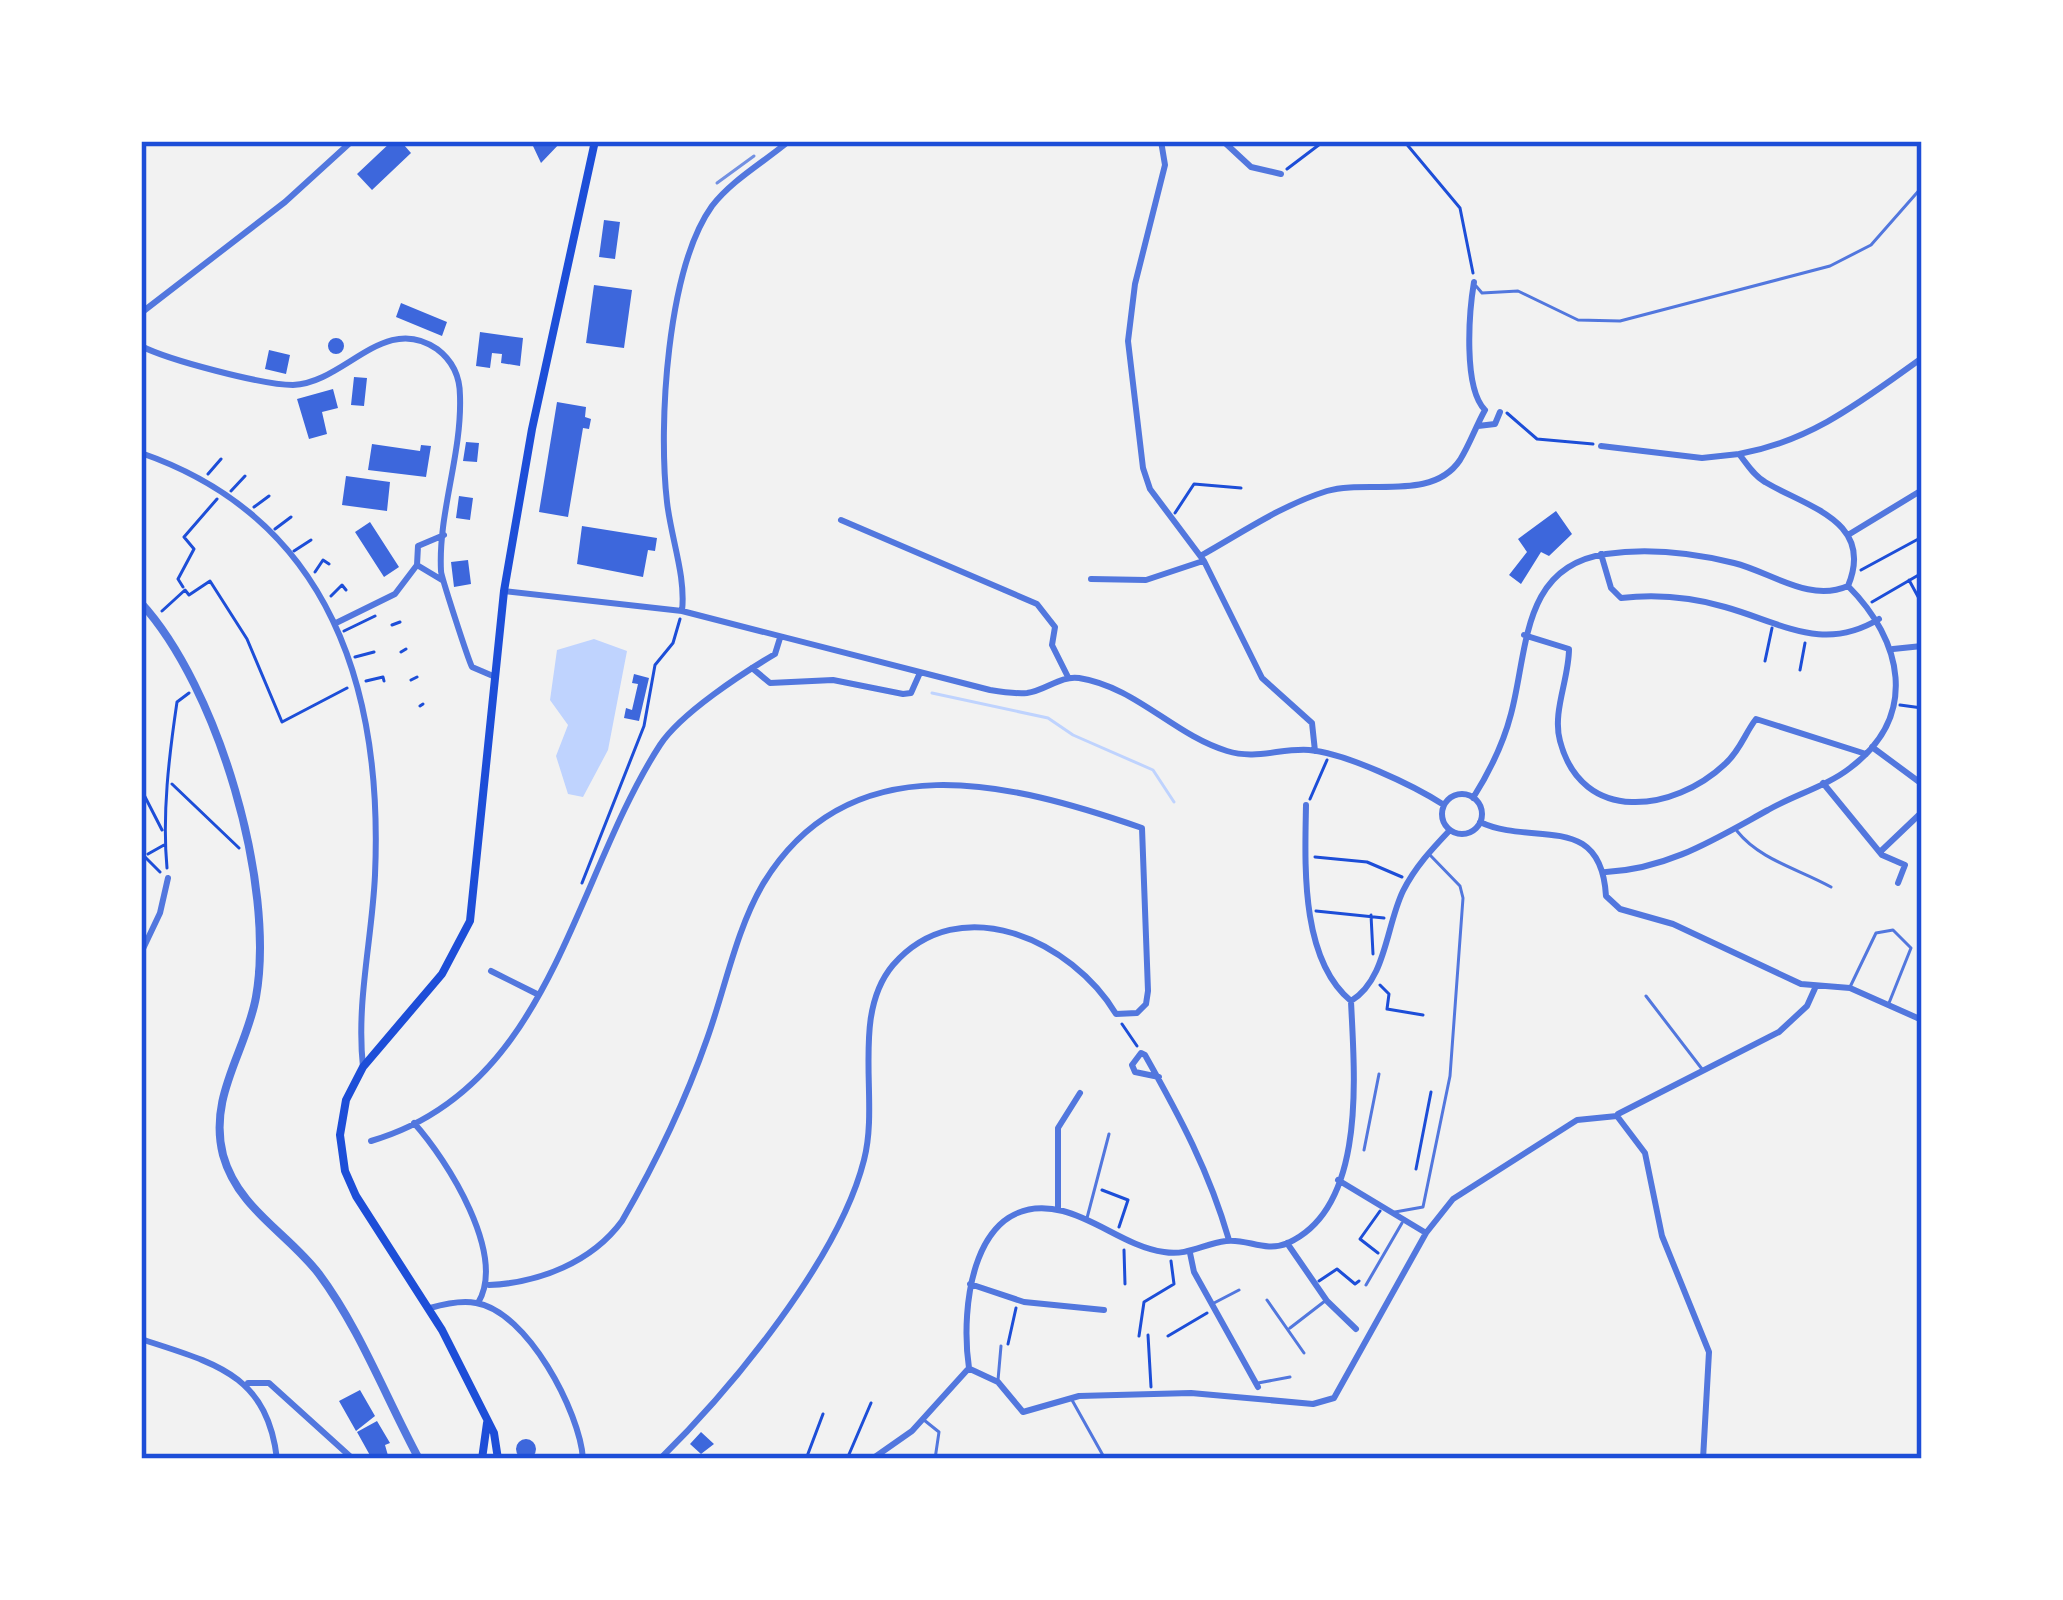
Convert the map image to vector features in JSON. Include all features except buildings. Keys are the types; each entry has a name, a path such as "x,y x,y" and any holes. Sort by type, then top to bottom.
{"main road":[{"path":"499,1458 485,1416 430,1308 376,1232 345,1171 342,1116 363,1067 442,974 470,921 504,591 532,429 595,141"},
{"path":"482,1459 485,1416"}],"street":[{"path":"141,313 269,215 352,141"},
{"path":"682,611 666,498 673,330 686,256 722,194 789,141"},
{"path":"1161,141 1165,165 1135,284 1128,340 1143,467 1171,519 1202,558 1262,678 1312,723 1315,751"},
{"path":"1223,141 1251,166 1281,174"},
{"path":"1474,282 1468,344 1476,401 1485,410 1500,412 1495,424 1478,426"},
{"path":"141,346 175,359 292,385 329,374 383,342 411,338 430,345 451,363 460,387 442,580 458,612 472,667 493,676"},
{"path":"1601,446 1702,458 1739,454 1811,433 1841,418 1922,358"},
{"path":"1091,579 1146,580 1202,558 1308,497 1342,487 1418,485 1435,478 1459,462 1485,410"},
{"path":"141,453 224,495 270,534 310,579 352,658 374,758 376,808 372,919 359,1020 363,1067"},
{"path":"1739,454 1760,480 1828,512 1848,535 1853,573 1848,586"},
{"path":"1848,535 1922,490"},
{"path":"842,520 1037,604 1054,627 1052,645 1068,677"},
{"path":"336,623 395,594 417,565 416,551 422,541 444,535"},
{"path":"1473,798 1505,736 1532,607 1550,584 1580,562 1601,554 1676,553 1737,563 1808,590 1848,586"},
{"path":"1601,554 1611,588 1621,598 1666,595 1700,601 1807,635 1854,633 1879,619"},
{"path":"417,565 442,580"},
{"path":"1606,872 1689,854 1823,783 1869,750 1894,704 1893,649 1879,619 1848,586"},
{"path":"504,591 682,611 919,675 1028,693 1068,677 1138,700 1201,742 1228,752 1264,756 1315,751 1371,767 1444,806"},
{"path":"141,603 195,688 250,855 260,970 250,1022 220,1106 224,1157 245,1201 329,1289 418,1459"},
{"path":"1524,635 1568,645 1558,737 1575,772 1609,801 1638,805 1690,790 1730,761 1756,718 1869,750 1922,784"},
{"path":"371,1141 414,1124 490,1066 512,1041 587,900 661,743 752,668 776,654 780,638"},
{"path":"1893,649 1922,646"},
{"path":"752,668 770,683 833,680 903,694 911,693 919,675"},
{"path":"1823,783 1880,852 1905,865 1898,883"},
{"path":"489,1285 542,1276 592,1253 610,1238 680,1107 762,886 806,830 847,804 913,788 994,786 1081,805 1142,828 1146,1004 1129,1016 1116,1014 1098,989 1047,947 1004,928 953,932 911,950 892,967 877,993 866,1154 849,1202 767,1335 712,1406 660,1459"},
{"path":"1460,794 1473,798 1480,806 1480,822 1466,833 1450,830 1442,818 1444,806 1460,794"},
{"path":"1306,805 1310,910 1324,962 1338,991 1351,1001"},
{"path":"1880,852 1922,812"},
{"path":"1480,822 1503,831 1562,833 1584,845 1606,872 1606,896 1616,906 1672,924 1801,984 1850,988 1922,1020"},
{"path":"872,1459 896,1445 969,1368 965,1329 970,1284 994,1231 1030,1211 1058,1210 1170,1253 1190,1253 1228,1240 1268,1248 1287,1243 1322,1217 1338,1180 1355,1104 1351,1001 1373,977 1391,918 1410,879 1450,830"},
{"path":"141,953 160,913 168,878"},
{"path":"491,971 539,995"},
{"path":"969,1368 998,1382 1023,1412 1071,1399 1151,1394 1313,1404 1334,1398 1426,1233 1453,1198 1577,1120 1617,1116 1779,1032 1807,1006 1816,986"},
{"path":"1159,1077 1136,1072 1132,1065 1141,1053 1159,1077 1203,1159 1228,1240"},
{"path":"1058,1210 1058,1128 1080,1094"},
{"path":"1617,1116 1645,1153 1662,1236 1708,1352 1703,1459"},
{"path":"414,1124 464,1199 490,1269 489,1285 478,1303"},
{"path":"1338,1180 1426,1233"},
{"path":"1287,1243 1326,1300 1355,1329"},
{"path":"1190,1253 1213,1307 1257,1385"},
{"path":"970,1284 1017,1300 1104,1310"},
{"path":"430,1308 478,1303 531,1340 566,1407 583,1459"},
{"path":"141,1321 141,1336 213,1364 244,1382 265,1408 277,1459"},
{"path":"244,1382 269,1383 352,1459"}],"lane":[{"path":"1474,282 1482,293 1534,295 1578,320 1620,321 1830,266 1871,244 1922,187"},
{"path":"1736,829 1750,848 1791,862 1831,886"},
{"path":"1385,1211 1423,1207 1450,1076 1463,898 1460,886 1428,853"},
{"path":"1850,988 1876,933 1886,928 1899,932 1911,948 1888,1005"},
{"path":"1646,996 1703,1070"},
{"path":"1364,1150 1379,1074"},
{"path":"1355,1104 1372,1107"},
{"path":"1086,1220 1108,1134"},
{"path":"1366,1285 1403,1221"},
{"path":"1213,1307 1239,1290"},
{"path":"1268,1300 1304,1353"},
{"path":"1288,1329 1326,1300"},
{"path":"998,1382 1001,1346"},
{"path":"1257,1385 1290,1377"},
{"path":"1071,1399 1105,1459"},
{"path":"922,1419 939,1432 935,1459"}],"path":[{"path":"1281,174 1324,141"},
{"path":"1404,141 1460,208 1474,282"},
{"path":"1500,412 1516,416 1537,439 1601,446"},
{"path":"203,482 221,458"},
{"path":"245,476 184,537 194,549 178,579 189,596 210,581 247,639 282,722 333,692 383,677 384,681"},
{"path":"1171,519 1194,484 1241,488"},
{"path":"249,514 269,496"},
{"path":"270,534 291,517"},
{"path":"1853,573 1922,537"},
{"path":"290,554 311,540"},
{"path":"310,579 323,560 329,564"},
{"path":"1867,605 1922,573"},
{"path":"1909,580 1922,604"},
{"path":"325,603 339,586 346,590"},
{"path":"154,618 185,590"},
{"path":"587,900 582,882 644,726 655,665 673,644 682,611"},
{"path":"341,632 375,616"},
{"path":"392,626 400,622"},
{"path":"1765,662 1772,625"},
{"path":"1801,670 1807,635"},
{"path":"352,658 374,652"},
{"path":"164,844 144,853 168,876 163,832 177,701 195,688"},
{"path":"1894,704 1922,708"},
{"path":"1306,805 1333,747"},
{"path":"171,783 250,855"},
{"path":"141,789 163,832"},
{"path":"1306,855 1367,862 1383,873 1410,879"},
{"path":"1310,910 1391,918"},
{"path":"1371,915 1373,957"},
{"path":"1373,977 1388,994 1387,1009 1423,1015"},
{"path":"1116,1014 1141,1053"},
{"path":"1416,1168 1431,1092"},
{"path":"1097,1188 1128,1200 1117,1234"},
{"path":"1384,1257 1360,1239 1385,1211"},
{"path":"1124,1250 1125,1284"},
{"path":"1139,1336 1144,1301 1174,1284 1170,1253"},
{"path":"1314,1284 1337,1269 1366,1285"},
{"path":"1001,1346 1011,1344 1017,1300"},
{"path":"1168,1336 1213,1307"},
{"path":"1148,1335 1151,1394"},
{"path":"847,1459 871,1403"},
{"path":"806,1459 823,1414"}],"water":[{"path":"594,639 627,651 608,750 583,797 568,794 556,756 568,725 550,700 557,650"}],"waterway":[{"path":"932,693 1048,718 1073,735 1153,770 1174,802"}],"railway":[{"path":"717,183 754,156"}]}
